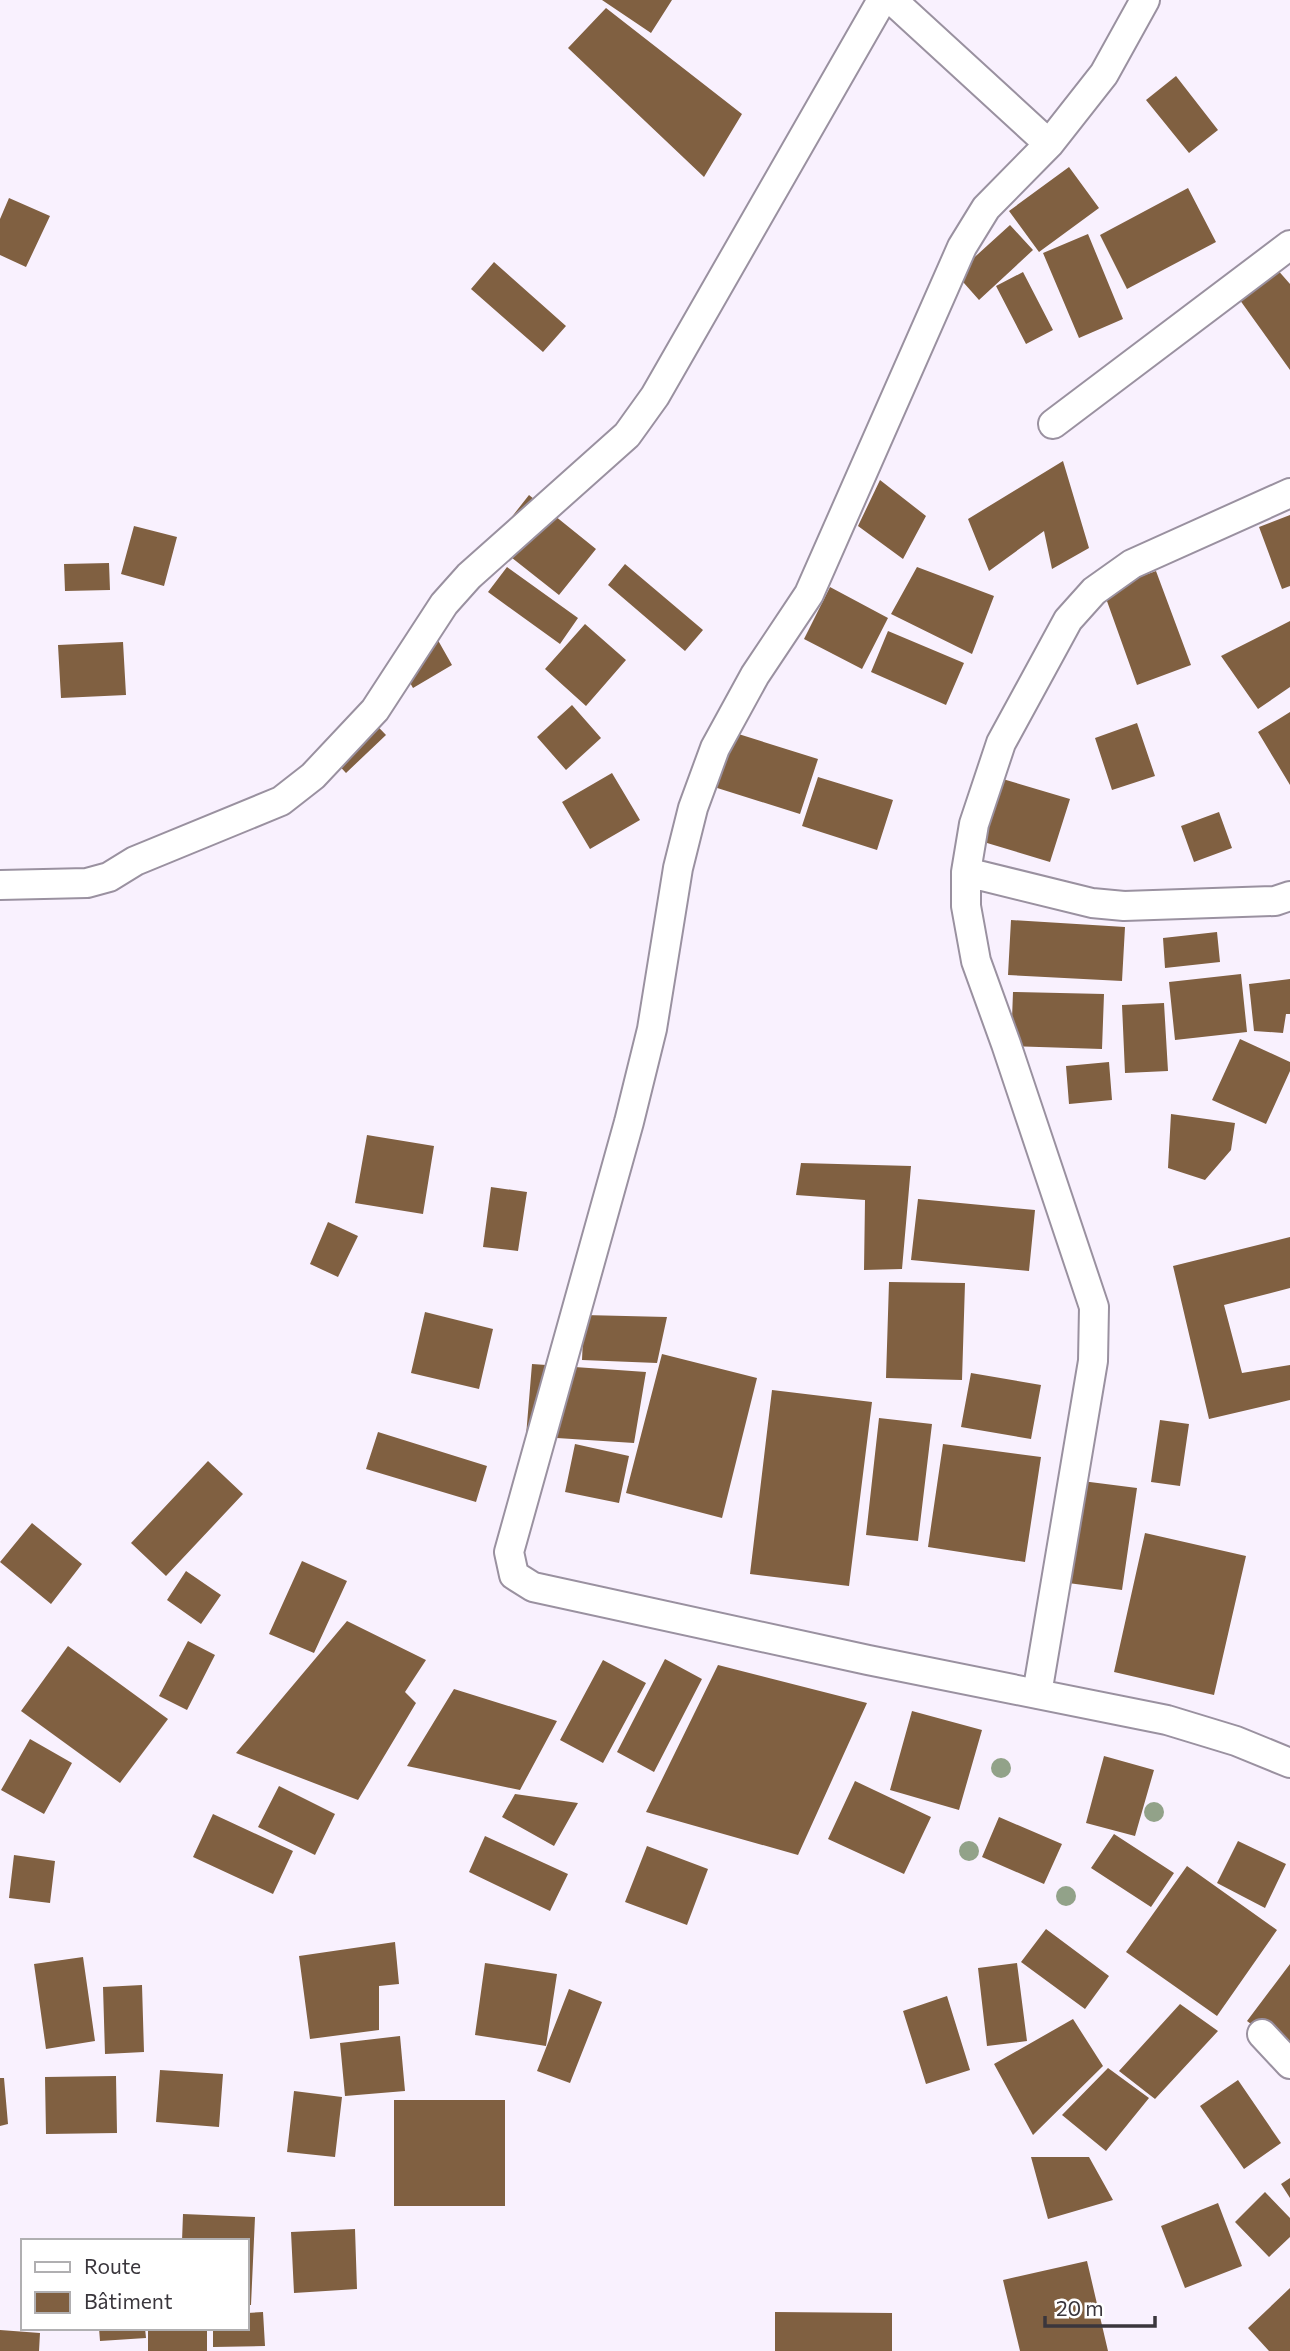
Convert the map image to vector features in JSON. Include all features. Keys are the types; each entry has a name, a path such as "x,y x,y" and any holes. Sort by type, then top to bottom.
{"street":[{"path":"0,885 87,883 109,877 135,862 281,801 313,776 375,710 444,604 469,576 627,435 654,396 882,0"},
{"path":"892,0 1049,144"},
{"path":"1145,0 1104,74 1049,144 986,208 962,247 809,594 755,675 715,748 693,808 678,868 652,1029 629,1122 509,1552 514,1575 533,1587 855,1657 1167,1720 1236,1741 1290,1763"},
{"path":"1053,424 1290,246"},
{"path":"1037,1694 1093,1361 1094,1307 976,961 966,906 966,872 974,824 1001,743 1068,620 1094,591 1132,564 1290,493"},
{"path":"966,872 1092,903 1124,906 1275,901 1290,896"},
{"path":"1262,2034 1290,2064"}],"building":[{"path":"602,0 672,0 651,33"},
{"path":"606,8 742,114 704,177 568,48"},
{"path":"1176,76 1218,130 1189,153 1146,100"},
{"path":"1069,167 1099,208 1039,252 1009,211"},
{"path":"1188,188 1216,242 1127,289 1100,235"},
{"path":"9,198 50,216 26,267 0,255 0,219"},
{"path":"1010,225 1033,250 979,300 956,274"},
{"path":"1088,234 1123,319 1079,338 1043,253"},
{"path":"494,262 566,326 543,352 471,289"},
{"path":"1276,268 1290,284 1290,370 1237,296"},
{"path":"1023,272 1053,330 1026,344 996,286"},
{"path":"1063,461 1089,548 1052,569 1044,531 989,571 968,519"},
{"path":"880,480 926,516 903,559 858,526"},
{"path":"529,495 596,549 559,595 492,542"},
{"path":"1290,515 1290,586 1282,589 1259,527"},
{"path":"134,526 177,537 164,586 121,574"},
{"path":"109,563 110,590 65,591 64,564"},
{"path":"625,564 703,630 685,651 608,585"},
{"path":"507,567 578,618 560,644 488,592"},
{"path":"917,567 994,596 972,654 891,614"},
{"path":"1156,571 1191,665 1137,685 1103,590"},
{"path":"830,587 888,618 862,669 804,639"},
{"path":"1290,621 1290,687 1258,709 1221,656"},
{"path":"585,624 626,660 586,706 545,669"},
{"path":"888,631 964,663 946,705 871,672"},
{"path":"435,635 452,665 413,688 396,658"},
{"path":"123,642 126,695 61,698 58,645"},
{"path":"572,705 601,738 566,770 537,737"},
{"path":"362,710 386,735 346,773 323,748"},
{"path":"1290,712 1290,785 1258,732"},
{"path":"1137,723 1155,776 1112,790 1095,738"},
{"path":"713,726 818,759 800,814 695,781"},
{"path":"612,773 640,820 590,849 562,802"},
{"path":"986,774 1070,799 1050,862 967,837"},
{"path":"818,777 893,800 877,850 802,826"},
{"path":"1219,812 1232,848 1194,862 1181,826"},
{"path":"1011,920 1125,927 1122,981 1008,975"},
{"path":"1217,932 1220,962 1165,968 1163,938"},
{"path":"1241,974 1247,1032 1175,1040 1169,982"},
{"path":"1290,979 1290,1014 1286,1014 1283,1033 1254,1031 1249,984"},
{"path":"1013,992 1104,994 1102,1049 1011,1046"},
{"path":"1164,1003 1168,1071 1125,1073 1122,1005"},
{"path":"1240,1039 1290,1062 1290,1071 1266,1124 1212,1100"},
{"path":"1109,1062 1112,1100 1069,1104 1066,1066"},
{"path":"1171,1114 1235,1123 1231,1150 1205,1180 1168,1168"},
{"path":"367,1135 434,1146 423,1214 355,1203"},
{"path":"801,1163 911,1166 902,1269 864,1270 865,1200 796,1195"},
{"path":"491,1187 527,1192 518,1251 483,1247"},
{"path":"918,1199 1035,1210 1029,1271 911,1260"},
{"path":"328,1222 358,1236 338,1277 310,1264"},
{"path":"1290,1237 1290,1288 1224,1305 1242,1373 1290,1365 1290,1400 1209,1419 1173,1266"},
{"path":"889,1282 965,1283 962,1380 886,1378"},
{"path":"425,1312 493,1329 479,1389 411,1373"},
{"path":"584,1315 667,1317 657,1363 582,1360"},
{"path":"662,1354 757,1378 722,1518 626,1493"},
{"path":"532,1364 646,1372 634,1443 526,1436"},
{"path":"971,1373 1041,1385 1031,1439 961,1427"},
{"path":"772,1390 872,1402 849,1586 750,1574"},
{"path":"879,1418 932,1424 918,1541 866,1535"},
{"path":"1160,1420 1189,1424 1180,1486 1151,1482"},
{"path":"378,1432 487,1466 476,1502 366,1469"},
{"path":"575,1444 629,1456 619,1503 565,1492"},
{"path":"943,1444 1041,1457 1025,1562 928,1547"},
{"path":"208,1461 243,1494 166,1576 131,1543"},
{"path":"1082,1481 1137,1488 1122,1590 1068,1583"},
{"path":"32,1523 82,1564 51,1604 0,1562"},
{"path":"1145,1533 1246,1556 1214,1695 1114,1672"},
{"path":"302,1561 347,1581 314,1653 269,1634"},
{"path":"186,1571 221,1595 201,1624 167,1600"},
{"path":"347,1621 426,1660 405,1692 416,1703 358,1800 236,1753"},
{"path":"188,1641 215,1655 187,1710 159,1696"},
{"path":"68,1646 168,1719 120,1783 21,1711"},
{"path":"665,1659 702,1679 654,1772 617,1752"},
{"path":"603,1660 646,1683 603,1763 560,1740"},
{"path":"718,1665 867,1703 798,1855 646,1812"},
{"path":"454,1689 557,1721 520,1790 407,1766"},
{"path":"912,1711 982,1730 959,1810 890,1790"},
{"path":"30,1739 72,1763 44,1814 1,1790"},
{"path":"1104,1756 1154,1770 1135,1836 1086,1823"},
{"path":"855,1781 931,1817 904,1874 828,1839"},
{"path":"279,1786 335,1814 315,1855 258,1827"},
{"path":"515,1794 578,1803 554,1846 502,1817"},
{"path":"213,1814 293,1851 273,1894 193,1857"},
{"path":"999,1817 1062,1844 1044,1884 982,1857"},
{"path":"1114,1834 1174,1873 1151,1907 1091,1868"},
{"path":"485,1836 568,1874 550,1911 469,1872"},
{"path":"1238,1841 1286,1864 1265,1908 1217,1883"},
{"path":"647,1846 708,1869 687,1925 625,1902"},
{"path":"14,1855 55,1861 50,1903 9,1898"},
{"path":"1187,1866 1277,1930 1217,2016 1126,1952"},
{"path":"1046,1929 1109,1976 1085,2009 1021,1962"},
{"path":"395,1942 399,1984 379,1986 379,2030 310,2039 299,1956"},
{"path":"83,1957 95,2041 46,2049 34,1964"},
{"path":"485,1963 557,1974 546,2046 475,2035"},
{"path":"1017,1963 1027,2041 987,2046 978,1968"},
{"path":"1290,1964 1290,2053 1247,2021"},
{"path":"142,1985 144,2052 105,2054 103,1987"},
{"path":"569,1989 602,2002 570,2083 537,2071"},
{"path":"947,1996 970,2070 926,2084 903,2011"},
{"path":"1180,2004 1218,2031 1155,2099 1119,2071"},
{"path":"1073,2019 1103,2066 1033,2135 994,2064"},
{"path":"400,2036 405,2091 345,2096 340,2043"},
{"path":"1108,2068 1149,2098 1106,2151 1062,2115"},
{"path":"160,2070 223,2074 219,2127 156,2122"},
{"path":"116,2076 117,2133 46,2134 45,2077"},
{"path":"0,2078 4,2078 8,2124 0,2126"},
{"path":"1238,2080 1281,2143 1244,2169 1200,2106"},
{"path":"294,2091 342,2097 335,2157 287,2152"},
{"path":"394,2100 505,2100 505,2206 394,2206"},
{"path":"1031,2157 1089,2157 1113,2200 1048,2219"},
{"path":"1290,2178 1290,2198 1281,2184"},
{"path":"1265,2192 1290,2218 1290,2237 1269,2257 1235,2222"},
{"path":"1218,2203 1242,2266 1185,2288 1161,2226"},
{"path":"183,2214 255,2217 251,2305 248,2305 248,2239 182,2239"},
{"path":"355,2229 357,2289 294,2293 291,2232"},
{"path":"1087,2261 1108,2351 1020,2351 1003,2280"},
{"path":"1290,2288 1290,2351 1269,2351 1248,2328"},
{"path":"263,2312 265,2346 213,2347 213,2330 248,2330 248,2313"},
{"path":"775,2312 892,2313 892,2351 775,2351"},
{"path":"0,2330 40,2333 39,2351 0,2351"},
{"path":"99,2330 145,2330 146,2338 100,2341"},
{"path":"148,2330 207,2330 207,2351 148,2351"}]}
